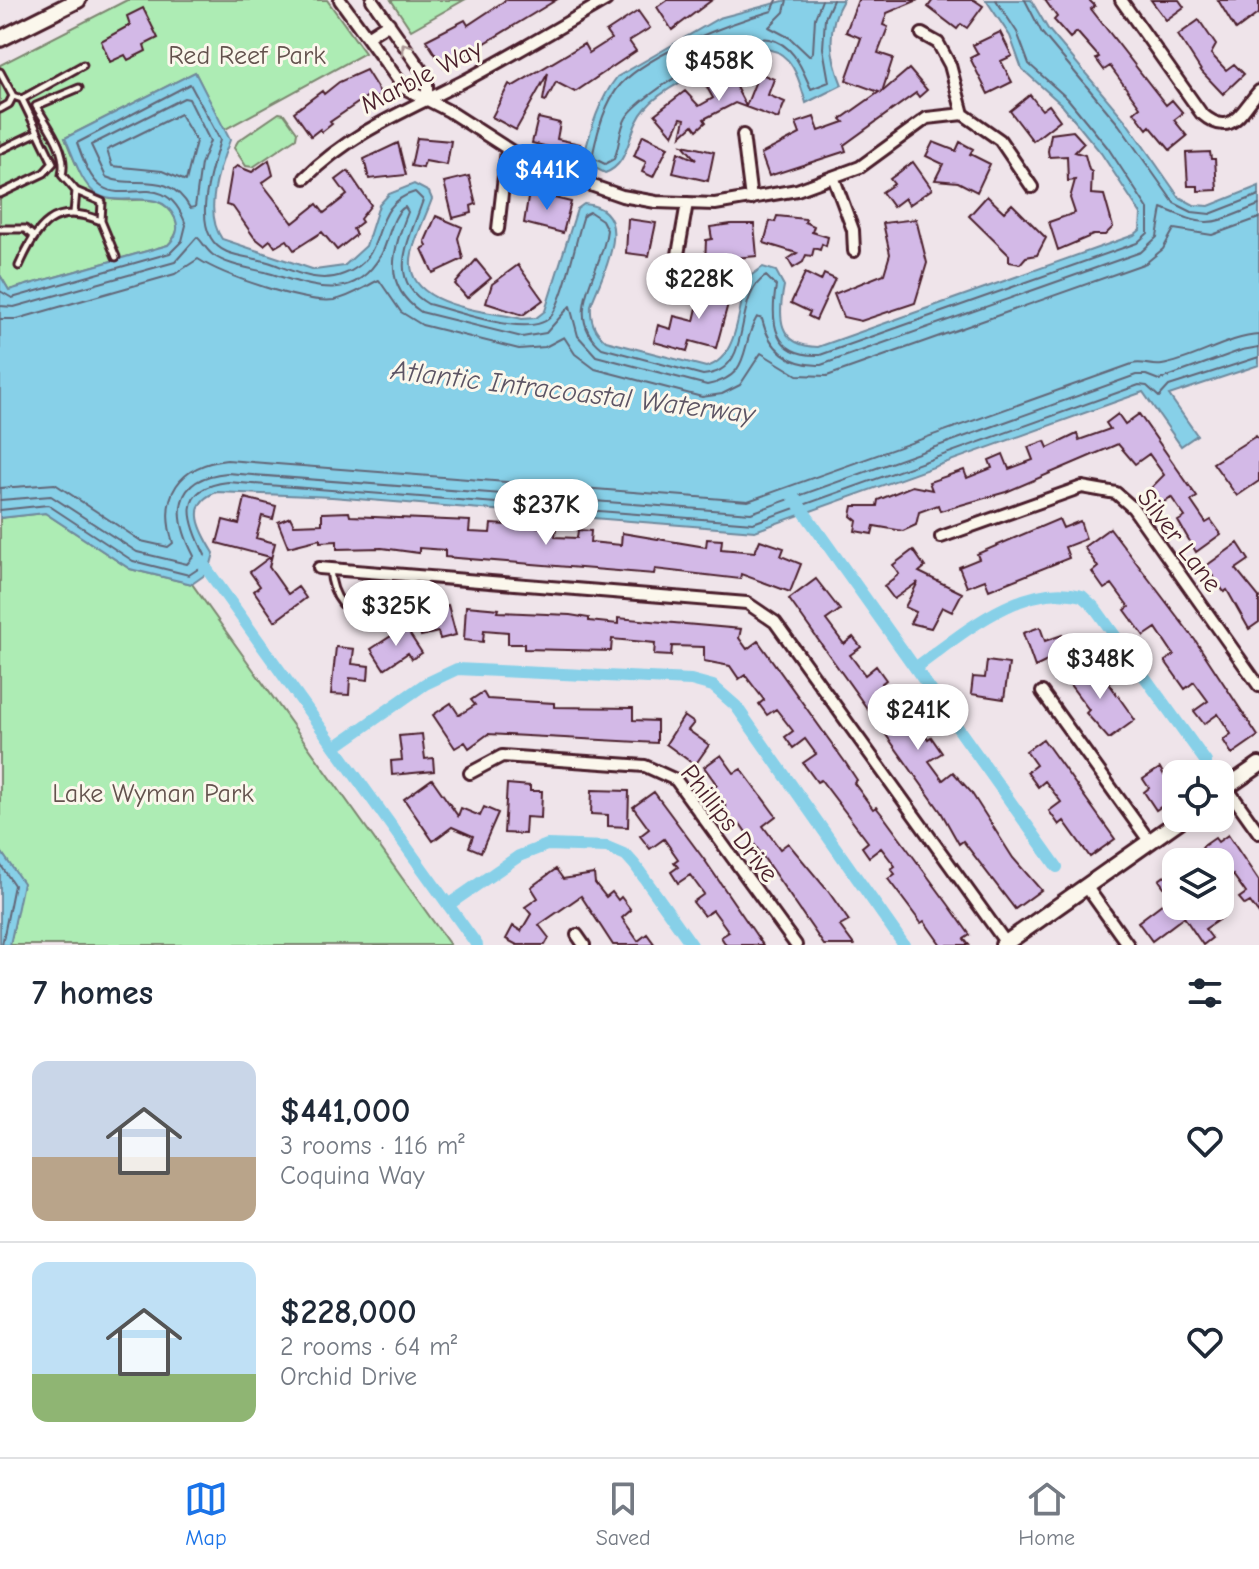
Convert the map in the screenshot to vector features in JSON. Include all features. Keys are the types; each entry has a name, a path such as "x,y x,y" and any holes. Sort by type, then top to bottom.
{"street":[{"path":"0,39 78,0"},
{"path":"340,0 404,88 533,165 592,188 656,202 715,204 751,199 834,179 870,162 927,118 963,114 1000,140 1032,187"},
{"path":"372,0 427,78 427,99"},
{"name":"Marble Way","path":"305,178 351,138 606,0"},
{"path":"1121,0 1201,113 1212,123 1224,125 1238,119 1259,91"},
{"path":"367,37 389,23"},
{"path":"922,34 938,43 945,54 955,77 963,114"},
{"path":"743,135 751,199"},
{"path":"498,229 507,150"},
{"path":"834,179 853,230 854,251"},
{"path":"670,280 676,266 687,203"},
{"name":"Silver Lane","path":"941,537 1082,487 1116,493 1133,508 1259,686"},
{"path":"324,568 747,603 758,607 775,622 1004,944 1164,832"},
{"path":"1042,692 1150,842"},
{"name":"Phillips Drive","path":"470,773 502,756 645,766 666,773 676,780 796,945"},
{"path":"1234,782 1259,765"},
{"path":"1234,803 1259,833"},
{"path":"1086,886 1128,945"},
{"path":"577,935 584,945"}],"lane":[{"path":"22,99 83,65"},
{"path":"0,72 13,96 22,99 53,163 0,194"},
{"path":"79,88 36,106 62,152 65,165 62,175 76,191 102,202 101,221 116,257"},
{"path":"0,109 9,104 13,96"},
{"path":"0,150 38,132"},
{"path":"74,213 76,191"},
{"path":"19,266 33,236 46,222 74,213 101,221"},
{"path":"0,229 25,229 33,236"},
{"path":"324,568 334,595 343,607 363,617 372,617 394,604 409,587 412,575"}],"green space":[{"name":"Red Reef Park","path":"127,0 327,0 365,53 224,130 195,72 65,138 80,172 99,194 116,200 162,203 175,218 176,232 168,245 9,290 0,275 0,65"},
{"name":"Red Reef Park","path":"391,0 464,0 411,30"},
{"path":"279,113 284,114 297,132 296,138 253,167 246,166 234,148 238,141"},
{"name":"Lake Wyman Park","path":"45,513 130,569 192,584 450,945 10,945 22,883 0,850 0,518"}],"water":[{"path":"787,0 843,0 832,32 835,63 842,85 806,103 789,61 773,50 748,50 680,83 655,99 640,117 625,154 614,168 605,173 589,165 584,156 593,125 605,95 617,77 719,18"},
{"name":"Atlantic Intracoastal Waterway","path":"986,0 1031,0 1048,29 1125,120 1179,197 1194,205 1209,206 1259,186 1259,365 1169,395 1197,435 1181,446 1143,392 755,531 332,497 217,492 201,503 198,511 204,536 214,553 209,572 192,584 130,569 45,513 0,518 0,275 9,290 168,245 177,229 175,218 159,202 105,198 95,193 81,175 65,138 195,72 230,140 213,203 216,228 222,239 315,270 344,266 366,246 379,205 389,194 414,184 429,192 432,199 412,253 412,271 419,285 449,303 522,319 536,318 545,311 577,209 584,204 601,209 610,218 613,230 608,261 591,305 596,329 606,341 706,367 725,354 735,330 746,279 763,267 776,271 784,286 781,318 788,335 805,345 818,347 1134,235 1140,230 1141,214 1101,153 1061,104 1022,69 1010,36"},
{"path":"0,850 23,883 10,945 0,945"}],"building":[{"path":"506,0 556,0 444,68 426,40 465,20 468,25"},
{"path":"667,0 712,0 672,30 657,7"},
{"path":"858,0 918,0 887,13 883,25 888,27 878,53 893,58 882,92 909,69 927,90 919,97 916,93 844,145 846,151 769,176 761,154 800,134 796,123 814,117 819,131 844,122 841,119 879,92 846,80 861,38 846,32"},
{"path":"933,0 974,0 983,6 967,28 961,24 957,29 928,7"},
{"path":"1045,0 1089,0 1095,6 1091,9 1166,105 1172,100 1183,113 1174,120 1187,136 1170,150 1150,126 1147,129 1134,112 1140,107 1110,66 1104,70 1096,59 1099,57 1077,32 1070,38 1054,20 1057,17"},
{"path":"1151,0 1179,0 1184,7 1166,20"},
{"path":"1218,0 1259,0 1259,13 1236,30"},
{"path":"143,8 158,38 144,45 146,51 128,60 125,55 110,62 101,41 130,25 127,16"},
{"path":"638,11 650,28 629,41 636,51 575,92 556,82 546,101 543,100 548,73 516,130 492,117 509,84 513,86 584,44 589,53 611,39 606,32"},
{"path":"1199,20 1216,45 1211,54 1226,70 1234,64 1244,74 1223,94 1202,72 1178,35"},
{"path":"1000,32 1012,56 1001,61 1012,82 988,94 970,58 978,54 973,45"},
{"path":"366,70 381,94 373,100 368,96 330,122 332,124 322,132 320,129 311,136 294,112 322,91 324,94 339,82"},
{"path":"727,70 746,106 759,73 774,79 768,95 785,102 778,119 735,103 704,119 706,122 697,130 693,125 681,136 685,119 681,118 673,135 655,114 685,91 699,106 713,98 704,82"},
{"path":"1030,95 1042,110 1049,105 1060,120 1033,141 1010,111"},
{"path":"538,118 560,123 557,139 580,144 577,154 532,143"},
{"path":"1073,131 1084,143 1075,152 1085,155 1092,172 1091,194 1104,195 1113,227 1105,235 1093,235 1058,250 1049,222 1075,213 1070,198 1075,180 1068,181 1067,156 1049,157 1048,151 1051,134"},
{"path":"643,135 668,147 653,177 642,172 646,162 634,156"},
{"path":"417,138 451,141 447,165 425,161 423,168 411,166"},
{"path":"933,142 956,151 960,142 973,149 970,154 990,164 977,192 958,182 935,180 943,164 926,156"},
{"path":"398,143 406,175 369,179 364,159"},
{"path":"683,145 714,152 708,181 673,173 678,152 696,160"},
{"path":"1210,152 1211,159 1215,159 1217,190 1198,191 1198,186 1188,186 1186,153"},
{"path":"269,160 273,175 262,183 293,223 317,204 324,213 347,195 336,180 348,171 371,205 360,219 362,222 353,229 356,235 337,250 322,232 294,250 287,240 275,247 270,240 264,245 254,237 233,207 226,205 232,170 237,166 252,172"},
{"path":"913,162 932,189 909,205 905,198 893,207 882,192 894,184 890,179"},
{"path":"469,176 476,204 471,206 472,213 453,218 444,182"},
{"path":"529,192 571,202 563,233 524,223"},
{"path":"987,196 1004,212 1012,204 1046,238 1037,255 1026,257 1020,264 1009,262 1009,255 969,216"},
{"path":"436,216 462,227 458,238 463,259 433,273 422,249 427,246 425,241"},
{"path":"777,216 806,219 805,222 814,226 812,232 828,237 826,246 822,244 820,250 814,248 812,256 806,255 803,262 793,268 788,259 797,253 764,243 770,221 775,222"},
{"path":"628,219 656,223 649,256 626,253"},
{"path":"916,219 927,263 915,303 861,321 843,317 834,294 884,274 890,254 883,223"},
{"path":"754,224 757,256 735,258 726,270 705,263 706,240 712,239 710,227"},
{"path":"476,260 491,278 467,298 455,284"},
{"path":"518,265 543,300 523,315 486,303 492,284"},
{"path":"805,273 821,281 824,274 835,279 816,320 808,316 810,312 791,303"},
{"path":"703,282 732,289 716,348 690,341 687,351 654,342 658,325 671,329 674,316 694,321"},
{"path":"1118,414 1125,424 1139,414 1197,497 1191,501 1206,523 1211,520 1221,534 1196,552 1178,521 1185,517 1171,497 1161,504 1150,489 1164,475 1149,454 1135,464 1118,444 1006,492 940,511 938,505 919,512 916,525 903,531 874,526 872,534 855,531 857,521 851,516 853,506 877,506 878,500 912,486 932,490 929,482 964,470 967,478 992,468 989,460 1003,454 1009,469 1033,460 1028,447 1045,441 1048,448 1077,434 1079,440 1110,429 1106,423"},
{"path":"1256,436 1259,440 1259,481 1237,496 1213,463"},
{"path":"245,498 276,506 273,519 262,516 256,538 275,543 269,567 288,594 298,587 306,598 275,621 254,591 260,586 250,572 270,557 217,543 223,520 239,524"},
{"path":"349,512 350,516 470,521 469,532 490,533 491,524 556,528 555,537 577,538 578,530 591,531 590,542 621,545 622,533 706,547 707,539 722,540 721,549 755,552 760,540 784,548 781,556 801,564 790,592 741,574 740,579 655,569 654,574 445,557 445,550 419,548 419,553 382,548 337,549 337,541 320,542 320,539 288,547 278,522 290,517 294,525 322,524 322,513"},
{"path":"1059,519 1063,528 1080,521 1086,539 1065,547 1069,558 989,590 985,580 967,587 959,567 979,559 977,554"},
{"path":"1110,528 1195,640 1258,736 1232,754 1223,740 1231,734 1218,714 1204,724 1194,711 1208,701 1194,682 1185,689 1165,661 1174,655 1156,628 1144,636 1125,610 1129,607 1112,584 1104,589 1092,572 1098,567 1084,547"},
{"path":"1238,543 1249,560 1236,569 1259,597 1259,622 1249,629 1227,590 1224,592 1206,566"},
{"path":"913,550 925,567 919,572 962,593 952,612 942,607 931,628 910,623 916,612 905,607 918,582 894,599 884,586 899,574 893,565"},
{"path":"816,579 840,610 826,620 844,644 853,637 861,647 850,655 865,675 876,666 886,680 881,684 897,707 905,701 928,739 931,737 942,753 929,761 943,780 953,772 971,792 1013,858 1041,890 1015,909 963,841 959,844 941,812 789,599"},
{"path":"448,605 456,635 440,639 438,632 421,636 416,616"},
{"path":"466,606 499,609 498,612 570,615 618,624 618,618 741,629 739,638 747,649 758,641 845,762 857,780 854,783 873,809 876,807 884,817 948,904 970,935 964,939 969,945 941,945 924,921 921,923 888,879 895,874 891,869 895,866 881,848 869,857 862,847 868,842 821,780 817,782 803,763 816,754 805,739 793,748 785,737 793,731 776,709 767,715 759,704 764,700 745,675 739,679 730,666 704,661 704,647 672,646 671,656 654,655 655,643 612,639 611,651 524,649 524,644 508,644 508,632 484,630 483,642 464,640"},
{"path":"405,627 422,653 412,659 408,653 384,669 371,649"},
{"path":"1040,627 1045,641 1062,635 1068,651 1035,667 1023,633"},
{"path":"336,647 354,649 352,664 369,666 368,680 350,678 349,695 331,694"},
{"path":"987,661 1009,664 1004,699 971,694 973,677 985,678"},
{"path":"1076,664 1086,677 1098,668 1135,720 1109,739 1086,713 1089,710 1062,674"},
{"path":"483,692 487,699 554,703 554,707 633,708 633,720 657,721 657,743 488,734 469,748 465,742 455,748 433,715 451,703 459,715 475,705 471,700"},
{"path":"684,716 694,723 688,730 709,745 695,765 666,744"},
{"path":"422,734 425,759 433,758 434,771 392,775 391,761 402,760 399,736"},
{"path":"1043,739 1115,839 1090,857 1064,821 1059,825 1049,811 1061,802 1045,781 1038,787 1027,772 1036,765 1026,751"},
{"path":"721,755 734,773 741,769 776,816 763,826 780,849 788,843 828,891 849,921 840,926 854,945 824,945 741,825 736,829 722,809 726,807 713,789 717,785 704,767"},
{"path":"1160,768 1162,772 1162,806 1156,810 1144,792 1149,788 1143,779"},
{"path":"432,779 458,816 461,808 480,816 484,807 498,813 481,852 469,847 473,836 452,827 433,841 404,799"},
{"path":"507,784 530,786 530,791 542,791 541,818 526,817 525,834 504,833"},
{"path":"592,790 629,791 628,827 608,826 608,815 591,814"},
{"path":"654,792 763,945 726,945 721,937 729,932 713,910 704,916 693,902 704,894 690,875 678,883 671,872 678,867 674,862 678,859 664,839 650,849 640,836 649,829 633,807"},
{"path":"1228,835 1259,881 1259,914 1250,902 1245,905 1239,898 1246,893 1234,876 1234,848 1202,847 1215,838 1218,842"},
{"path":"556,869 563,879 594,874 595,883 606,897 612,892 618,900 621,897 631,910 622,918 638,941 647,934 655,945 613,945 581,896 539,925 549,938 545,945 517,945 506,939 513,926 521,931 531,914 525,907 538,898 531,887"},
{"path":"1162,904 1162,920 1180,920 1152,941 1138,922"},
{"path":"1186,920 1218,920 1205,929 1212,938 1203,945"}],"waterway":[{"path":"794,498 1057,867"},
{"path":"201,561 477,945"},
{"path":"915,668 972,627 1014,603 1059,593 1082,596 1095,608 1205,760"},
{"path":"335,747 425,684 457,669 691,680 713,686 736,706 904,945"},
{"path":"448,905 519,856 547,845 607,847 626,855 635,865 692,945"}]}
